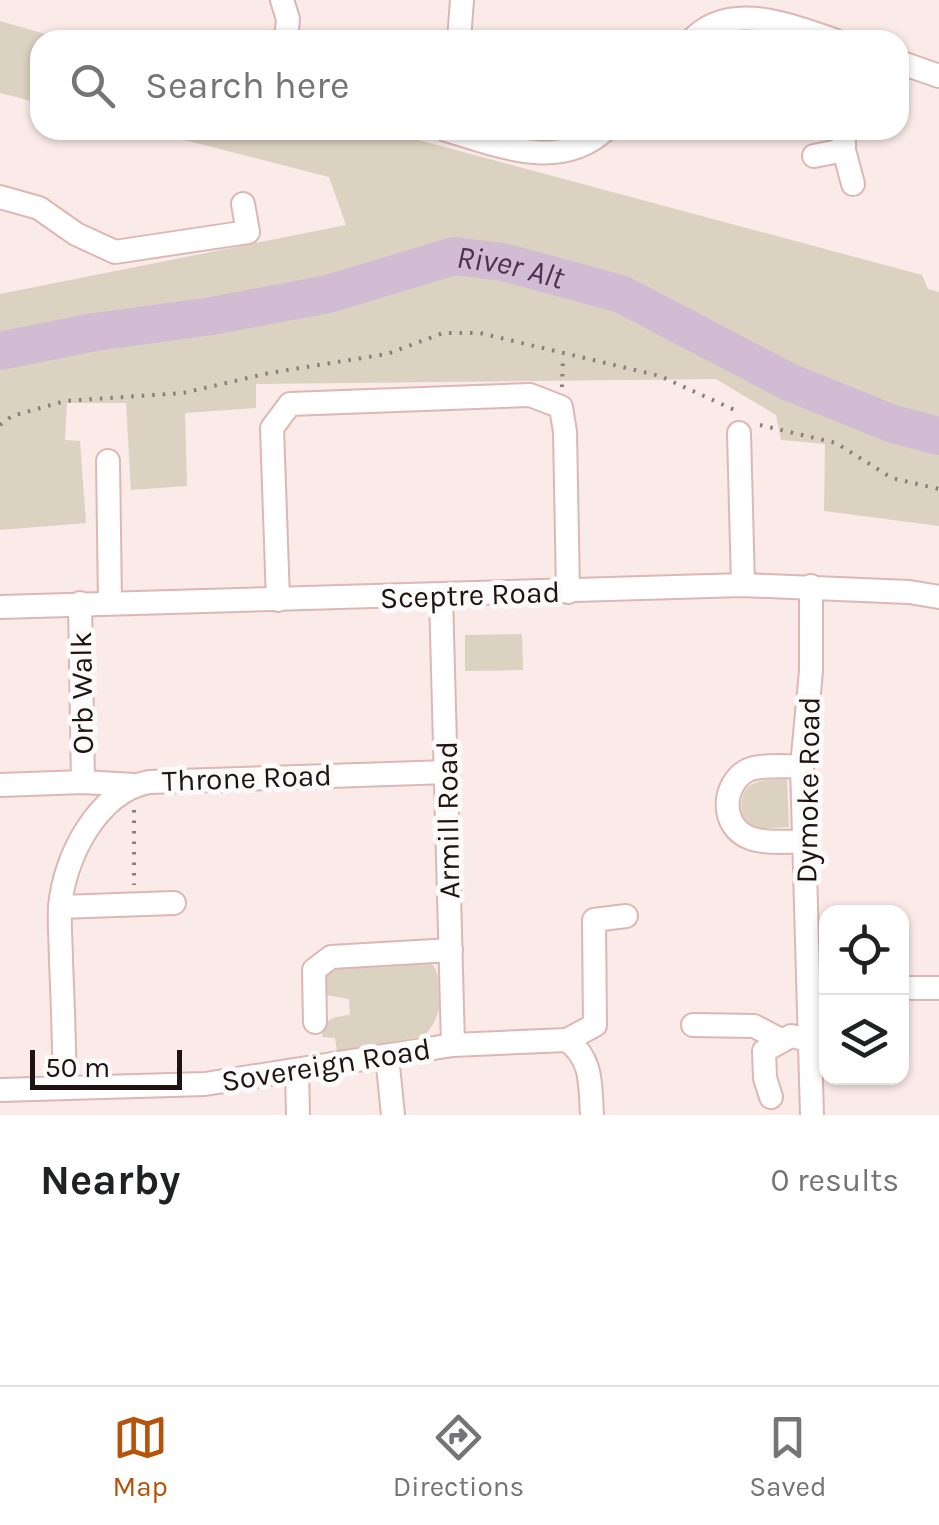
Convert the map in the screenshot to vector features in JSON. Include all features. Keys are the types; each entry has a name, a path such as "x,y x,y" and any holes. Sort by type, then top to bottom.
{"street":[{"path":"282,0 287,30"},
{"path":"460,30 462,0"},
{"path":"707,30 725,18 780,22 804,30"},
{"path":"909,66 939,76"},
{"path":"483,140 527,153 568,152 588,140"},
{"path":"814,156 844,140 853,184"},
{"path":"0,197 39,208 76,234 114,252 248,232 244,204"},
{"path":"278,600 272,428 290,404 530,396 561,407 565,432 568,592"},
{"path":"739,433 744,585"},
{"path":"108,460 110,603"},
{"name":"Sceptre Road","path":"0,607 744,585 909,592 939,597"},
{"name":"Dymoke Road","path":"810,586 811,671 802,766 818,989 810,1040 812,1115"},
{"name":"Armill Road","path":"441,595 453,1045"},
{"name":"Orb Walk","path":"80,604 83,782"},
{"path":"802,766 750,769 731,783 726,805 733,825 749,838 805,842"},
{"name":"Throne Road","path":"65,1086 60,907 67,870 81,840 106,804 134,785 149,782 448,772"},
{"path":"0,785 134,785"},
{"path":"60,907 174,903"},
{"path":"592,1115 590,1068 582,1051 567,1040 595,1025 594,920 626,916"},
{"path":"314,1022 314,970 331,957 451,950"},
{"path":"909,988 939,988"},
{"path":"693,1025 754,1026 781,1040"},
{"path":"772,1097 765,1078 764,1051 791,1036 810,1040"},
{"name":"Sovereign Road","path":"4,1090 205,1084 453,1045 567,1040"},
{"path":"386,1056 393,1115"},
{"path":"297,1070 298,1115"},
{"path":"4,1090 9,1115"}],"path":[{"path":"561,407 563,354"},
{"path":"134,785 134,903"}],"shaded area":[{"path":"0,21 31,30 30,100 0,93"},
{"path":"184,140 418,140 922,275 928,289 939,292 939,526 824,511 825,444 781,440 776,415 716,379 256,384 256,408 185,413 187,486 131,490 126,403 67,403 65,440 80,441 86,523 0,530 0,294 346,225 329,177"},
{"path":"522,634 523,670 465,671 465,635"},
{"path":"787,779 789,827 757,829 742,818 746,789 758,782"},
{"path":"421,961 433,965 441,992 435,1020 424,1036 337,1051 335,1038 322,1037 330,1020 350,1015 349,999 326,995 320,985 328,968"}],"waterway":[{"name":"River Alt","path":"0,351 328,294 454,256 503,262 621,294 789,382 893,424 939,436"}]}
